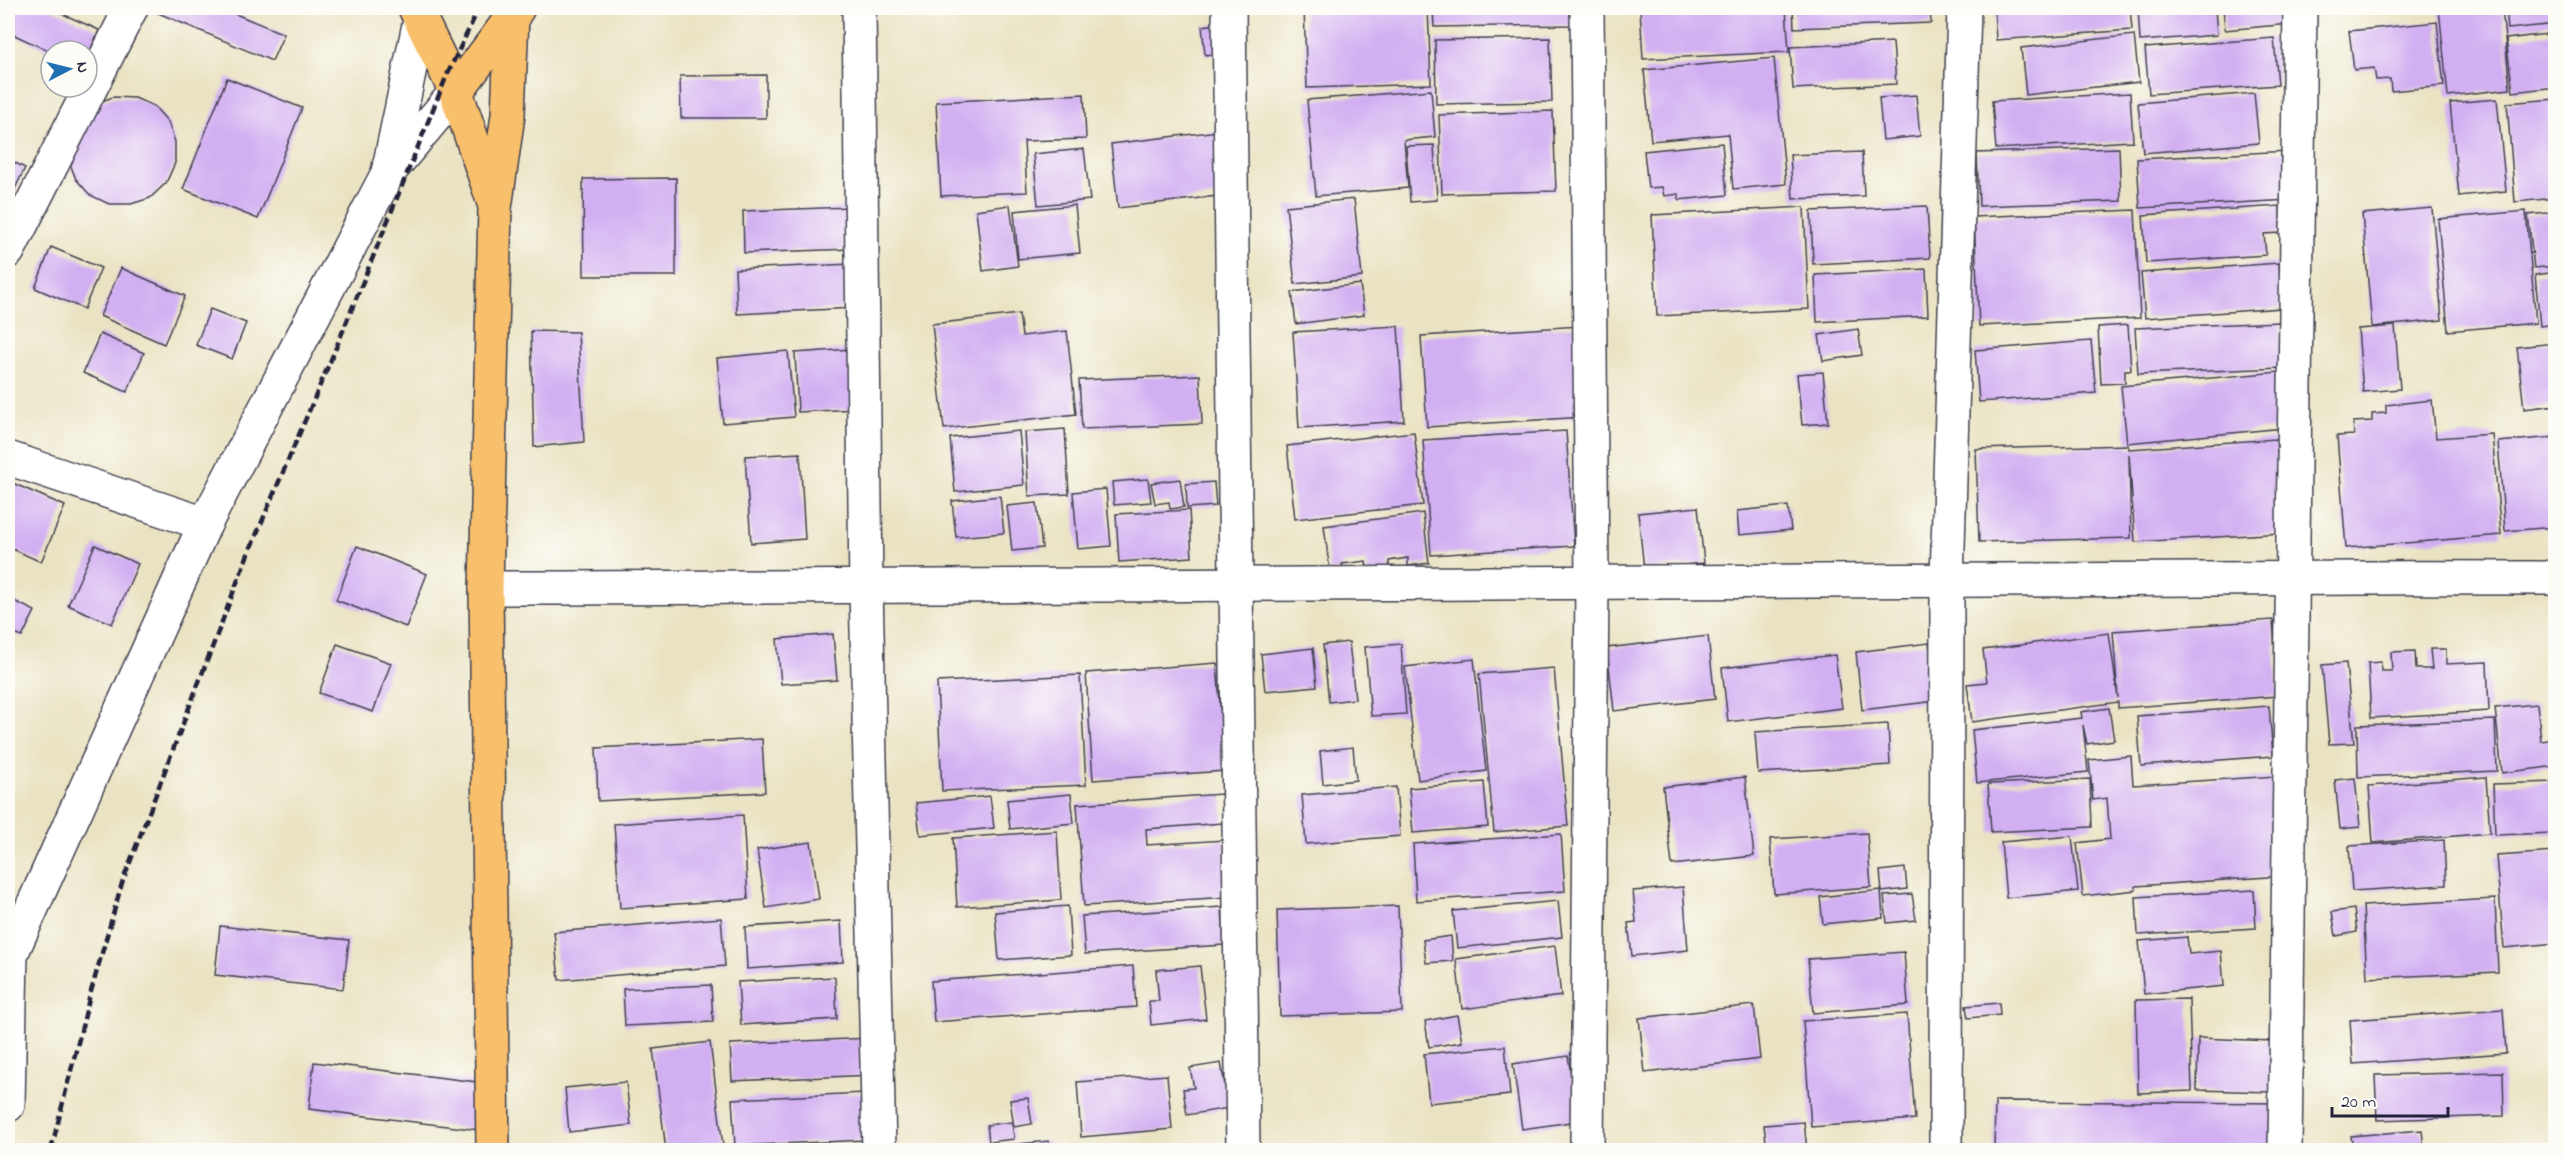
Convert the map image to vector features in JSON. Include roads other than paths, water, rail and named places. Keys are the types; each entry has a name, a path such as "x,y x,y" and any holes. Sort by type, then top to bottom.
{"main road":[{"path":"456,92 513,11"},
{"path":"493,1150 486,588 495,208 508,115 513,11"},
{"path":"420,12 456,92 495,208"}],"street":[{"path":"8,251 131,8"},
{"path":"859,8 866,588 879,1150"},
{"path":"1228,8 1243,1150"},
{"path":"1587,8 1592,582 1587,1150"},
{"path":"1946,1150 1947,580 1964,8"},
{"path":"2285,1150 2300,8"},
{"path":"388,173 420,12"},
{"path":"8,1105 9,957 205,524 388,173 456,92"},
{"path":"8,458 205,524"},
{"path":"486,588 866,588 2292,577 2556,578"}],"railway":[{"path":"51,1150 90,995 122,883 246,559 338,343 447,75 479,8"}]}
